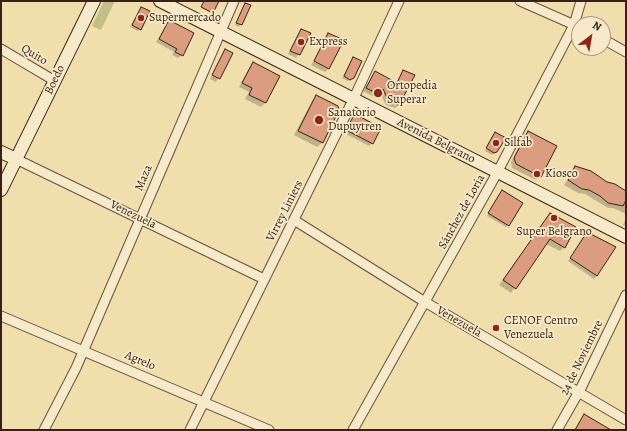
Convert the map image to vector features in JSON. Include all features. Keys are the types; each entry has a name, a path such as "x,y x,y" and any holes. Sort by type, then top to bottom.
{"main road":[{"name":"Boedo","path":"1,190 94,1"},
{"name":"Avenida Belgrano","path":"160,1 626,237"},
{"name":"Venezuela","path":"1,152 16,159"}],"street":[{"name":"Maza","path":"44,430 76,368 234,1"},
{"name":"Virrey Liniers","path":"190,430 354,98 399,1"},
{"path":"520,1 571,23"},
{"name":"Sánchez de Loria","path":"579,16 581,1"},
{"name":"Sánchez de Loria","path":"353,430 497,173 571,37"},
{"path":"611,44 626,52"},
{"name":"Quito","path":"1,49 55,81"},
{"name":"Venezuela","path":"16,159 264,279"},
{"name":"Venezuela","path":"294,220 425,302 626,420"},
{"name":"24 de Noviembre","path":"557,430 579,392 626,294"},
{"name":"Agrelo","path":"1,316 269,430"}],"shaded area":[{"path":"104,1 115,1 101,30 92,26"}],"building":[{"path":"204,1 219,1 213,13 201,7"},
{"path":"245,3 251,5 242,25 236,23"},
{"name":"Supermercado","path":"141,7 150,11 141,30 132,25"},
{"path":"169,20 194,33 183,56 175,52 177,49 159,39"},
{"name":"Express","path":"301,29 311,33 300,55 290,51"},
{"path":"328,33 344,40 329,69 314,61"},
{"path":"225,49 233,53 220,79 212,75"},
{"path":"353,57 362,61 354,78 350,80 344,76"},
{"path":"253,62 280,76 266,103 249,95 252,88 242,83"},
{"path":"403,70 415,75 399,105 389,102 383,89 380,95 366,88 375,71 397,83"},
{"name":"Sanatorio Dupuytren","path":"316,95 338,106 339,110 323,143 298,131"},
{"path":"357,115 381,128 373,144 346,130 353,117"},
{"path":"528,131 557,146 541,177 516,164 514,158"},
{"name":"Silfab","path":"495,132 506,138 497,152 494,153 486,148"},
{"path":"575,166 591,171 607,182 615,184 626,191 626,200 623,206 608,203 600,196 589,190 582,189 568,180"},
{"path":"502,190 523,203 509,226 488,213"},
{"path":"550,213 576,227 565,248 550,239 516,289 503,280"},
{"path":"587,232 616,247 597,276 570,258"},
{"path":"584,414 611,430 575,430"}],"place":[{"name":"Supermercado","path":"141,18"},
{"name":"Express","path":"301,42"},
{"name":"Ortopedia Superar","path":"378,93"},
{"name":"Sanatorio Dupuytren","path":"319,120"},
{"name":"Silfab","path":"496,143"},
{"name":"Kiosco","path":"537,174"},
{"name":"Super Belgrano","path":"554,218"},
{"name":"CENOF Centro Venezuela","path":"496,328"}]}
